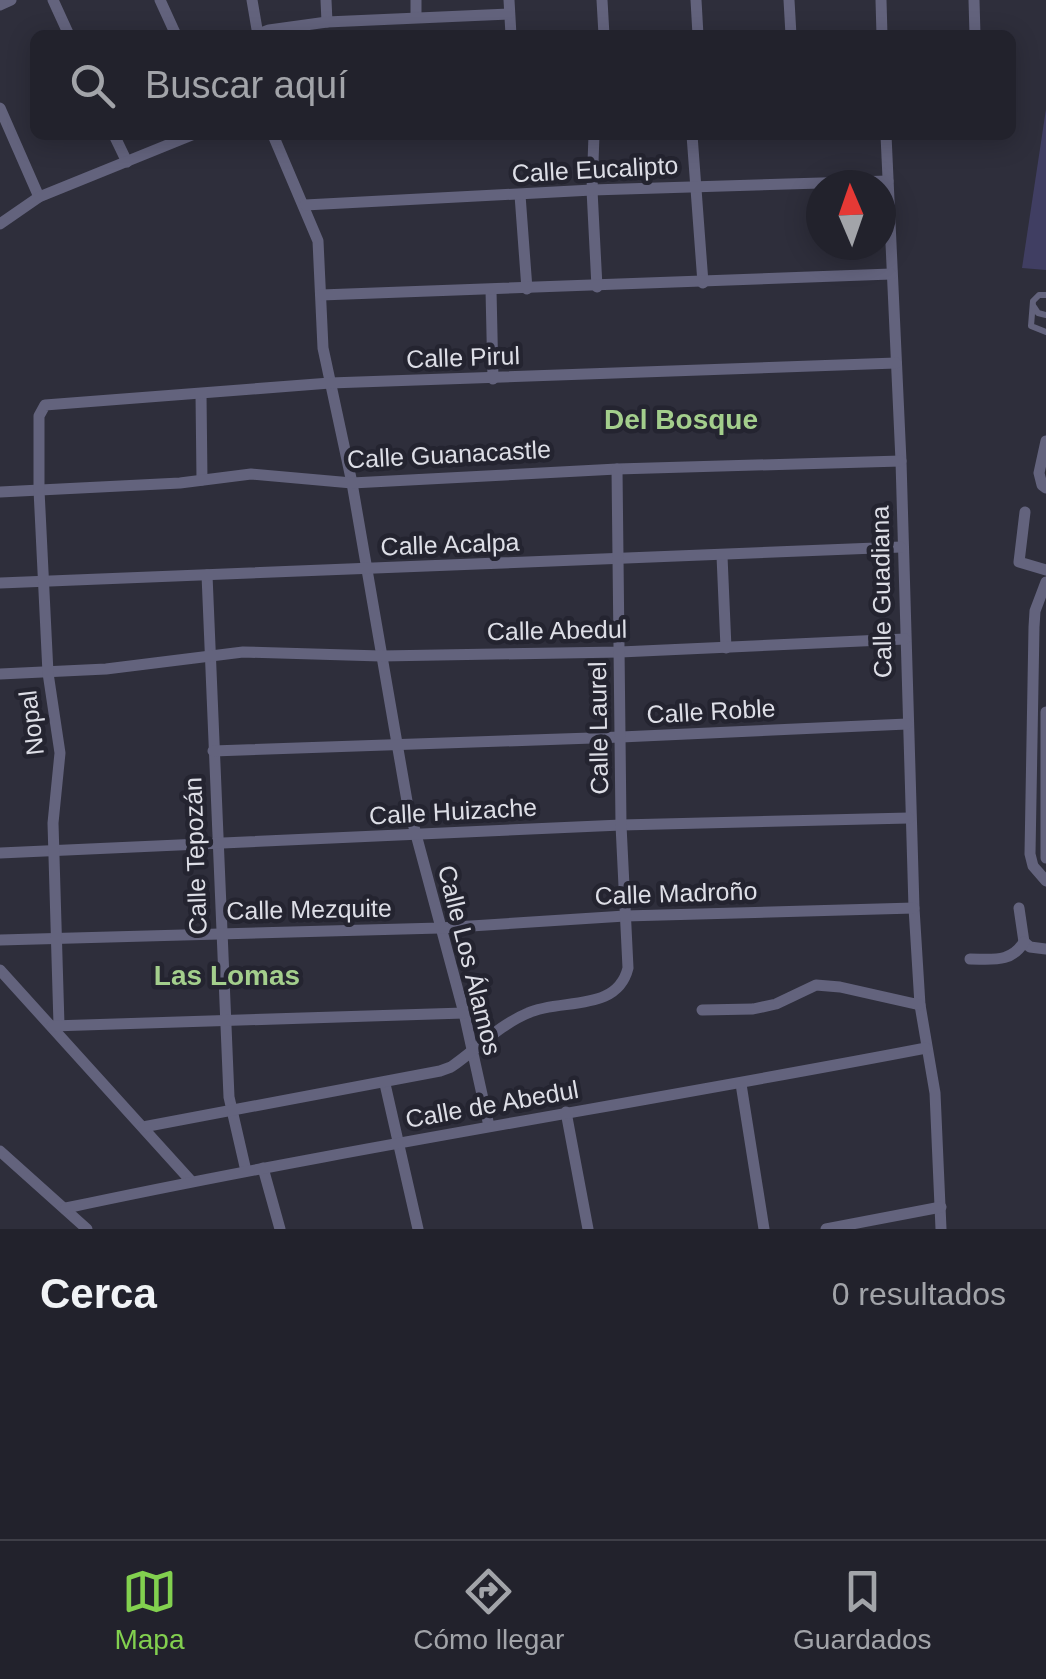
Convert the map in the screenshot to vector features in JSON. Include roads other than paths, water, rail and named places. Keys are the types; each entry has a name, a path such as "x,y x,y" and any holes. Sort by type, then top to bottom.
{"street":[{"path":"0,5 10,0"},
{"path":"53,0 67,30"},
{"path":"160,0 174,30"},
{"path":"252,0 257,30"},
{"path":"326,0 327,22"},
{"path":"416,0 416,16"},
{"path":"602,0 604,30"},
{"path":"696,0 698,30"},
{"path":"790,0 791,30"},
{"path":"881,0 882,30"},
{"path":"974,0 975,30"},
{"path":"285,30 327,22 509,7"},
{"path":"0,108 39,197"},
{"path":"116,140 127,162"},
{"path":"0,224 39,197 180,140"},
{"name":"Calle Los Álamos","path":"275,140 318,240 320,326 352,483 414,836 464,1013 488,1126"},
{"path":"594,140 592,190 598,287"},
{"path":"693,140 702,283"},
{"name":"Calle Guadiana","path":"886,140 887,170"},
{"name":"Calle Eucalipto","path":"305,205 592,190 806,184"},
{"path":"520,196 527,289"},
{"name":"Calle Guadiana","path":"891,260 909,818 920,1005 935,1093 942,1229"},
{"path":"321,295 892,274"},
{"path":"490,290 492,379"},
{"name":"Calle Pirul","path":"39,416 45,405 53,403 330,383 896,363"},
{"path":"201,394 202,480"},
{"name":"Nopal","path":"39,416 42,580 48,672 60,753 54,850 56,1025"},
{"path":"1046,441 1040,473 1046,488"},
{"name":"Calle Guanacastle","path":"0,492 274,474 352,483 617,469 900,461"},
{"name":"Calle Laurel","path":"471,1052 528,1012 612,994 622,985 628,968 621,825 617,469"},
{"path":"1024,512 1018,562 1046,570"},
{"name":"Calle Acalpa","path":"0,583 901,547"},
{"path":"722,556 726,648"},
{"name":"Calle Tepozán","path":"207,575 224,1020 232,1112 246,1171"},
{"path":"1046,582 1035,611 1040,800 1046,858"},
{"name":"Calle Abedul","path":"0,674 260,652 381,656 620,652 904,640"},
{"path":"1042,877 1030,854 1040,800 1046,712"},
{"name":"Calle Roble","path":"214,751 907,724"},
{"name":"Calle Huizache","path":"0,852 621,825 909,818"},
{"name":"Calle Madroño","path":"440,928 625,916 914,908"},
{"path":"970,958 1007,958 1017,953 1024,942 1020,908"},
{"name":"Calle Mezquite","path":"0,940 440,928"},
{"path":"1024,942 1046,949"},
{"path":"0,970 56,1025 191,1181"},
{"path":"702,1010 765,1006 816,985 920,1005"},
{"path":"56,1025 464,1013"},
{"name":"Calle de Abedul","path":"66,1208 191,1181 926,1048"},
{"path":"143,1127 385,1084 451,1067 471,1052"},
{"path":"385,1084 418,1229"},
{"path":"742,1084 764,1229"},
{"path":"566,1112 588,1229"},
{"path":"0,1151 87,1229"},
{"path":"262,1168 280,1229"},
{"path":"826,1229 941,1207"}],"lane":[{"path":"1046,295 1036,298 1031,326 1046,332"},
{"path":"1034,306 1035,311 1046,315"}],"district":[{"name":"Del Bosque","path":"681,419"},
{"name":"Las Lomas","path":"227,975"}]}
